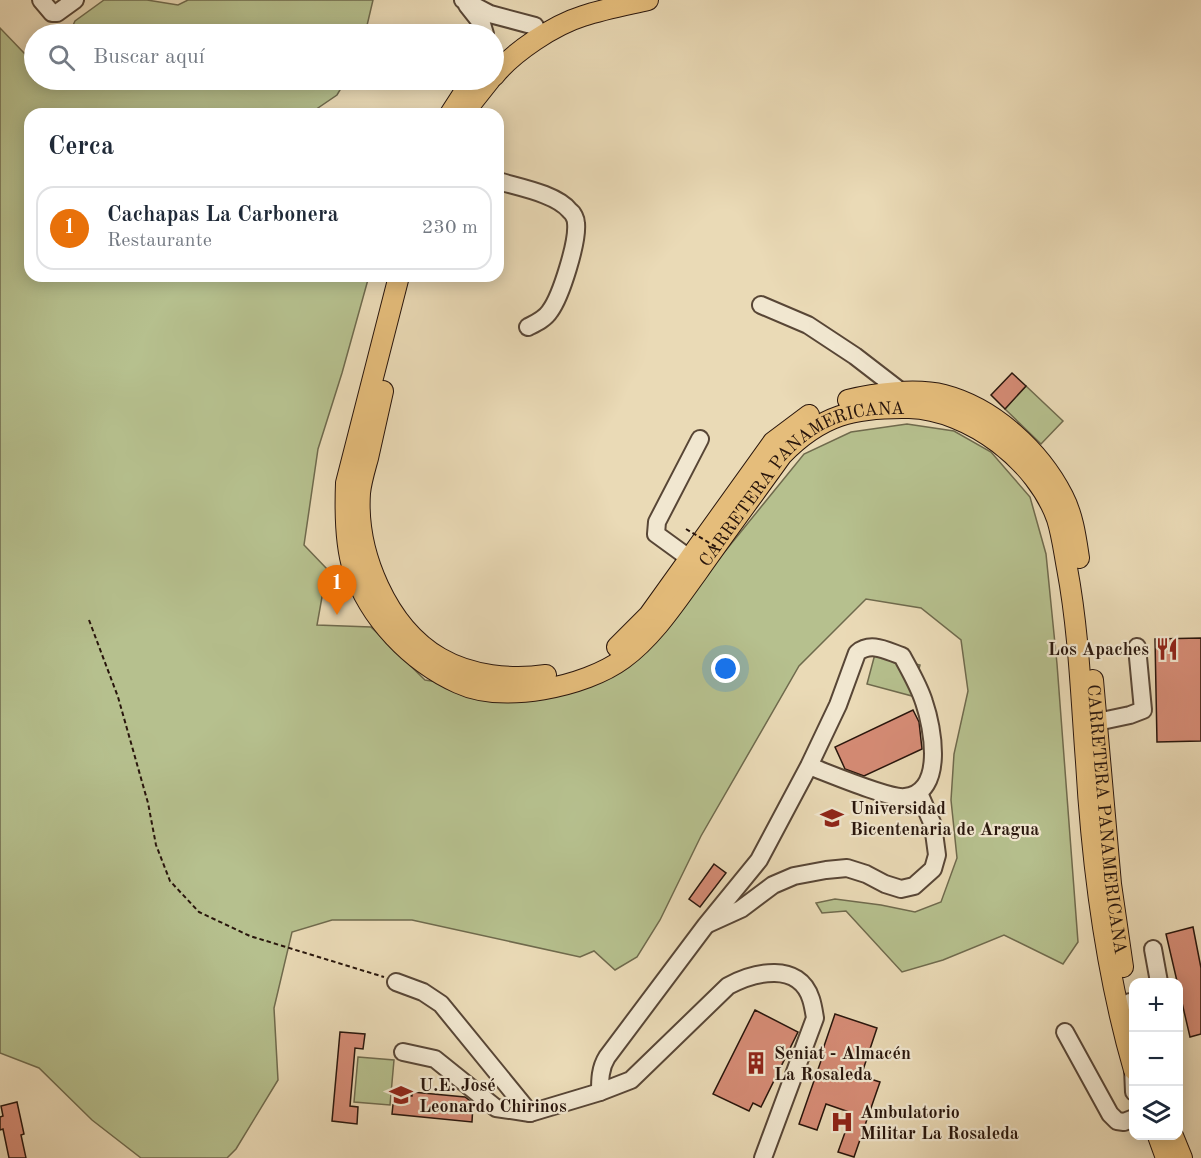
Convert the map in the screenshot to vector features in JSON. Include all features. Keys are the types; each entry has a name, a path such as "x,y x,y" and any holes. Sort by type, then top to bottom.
{"main road":[{"path":"504,50 555,13 596,0"},
{"path":"504,67 521,51 582,16 648,0"},
{"path":"454,108 466,90"},
{"path":"469,108 482,90"},
{"name":"CARRETERA PANAMERICANA","path":"397,282 346,483 345,519 352,567 363,594 389,631 417,659 459,684 486,691 518,692 556,688 588,678 623,659 658,626 782,455 799,438 824,422 858,410 900,408 927,411 983,432 1021,463 1041,486 1057,519 1062,540 1074,612 1089,811 1101,922 1129,1053"},
{"name":"CARRETERA PANAMERICANA","path":"409,282 360,492 360,526 374,576 392,609 414,637 439,658 470,671 525,678 557,674 586,665 619,646 649,615 772,442 792,426 820,409 858,398 903,393 944,395 995,418 1018,437 1037,457 1064,496 1078,554 1097,722 1111,884 1121,961 1129,994"},
{"path":"1159,1140 1166,1158"},
{"path":"1175,1140 1182,1158"}],"street":[{"path":"41,0 52,13 57,14 75,0"},
{"path":"464,1 490,14 535,26"},
{"path":"464,1 482,24"},
{"path":"504,183 562,203 571,211 576,222 573,253 551,311 541,321 528,327"},
{"path":"761,306 808,325 855,356 903,393"},
{"path":"689,558 656,534 655,530 700,439"},
{"path":"600,1092 603,1063 705,925 759,860 809,766 838,705 857,653 862,648 872,646 902,656 925,703 930,720 933,764 929,781 919,793 904,798 886,794 809,766"},
{"path":"1097,722 1143,710 1137,647"},
{"path":"705,925 741,909 773,885 795,876 826,870 847,868 866,873 885,884 901,889 914,886 933,869 937,855 933,825 919,793"},
{"path":"1153,949 1159,978"},
{"path":"403,1052 435,1059 496,1108 530,1113 631,1080 728,987 745,977 778,972 802,983 811,998 815,1018 763,1158"},
{"path":"396,982 423,992 441,1004 530,1113"},
{"path":"1065,1032 1110,1114 1117,1121 1129,1120"}],"path":[{"path":"686,529 718,548"},
{"path":"89,620 118,697 148,804 156,844 170,881 199,912 250,936 396,982"}],"green space":[{"path":"104,0 147,0 178,5 188,0 373,0 367,24 74,24"},
{"path":"0,28 24,53 24,90 340,90 337,95 318,108 24,108 24,282 367,282 318,449 304,545 327,569 317,625 371,627 425,680 521,695 583,683 705,576 804,454 851,432 907,424 954,431 991,452 1030,497 1046,554 1057,664 1078,942 1063,964 1004,935 943,960 902,972 846,911 822,913 816,903 835,899 915,912 941,902 957,858 951,800 954,754 968,691 961,640 921,608 866,599 799,666 701,836 660,920 637,957 615,970 594,951 580,957 412,920 332,920 292,932 274,1008 278,1080 236,1149 227,1158 141,1158 92,1120 39,1068 0,1053"},
{"path":"1026,386 1063,421 1041,444 1005,409"},
{"path":"875,654 920,665 912,696 867,684"},
{"path":"358,1057 394,1060 390,1105 354,1102"}],"building":[{"path":"1012,373 1026,386 1005,409 991,395"},
{"path":"1201,638 1201,741 1157,742 1155,639"},
{"path":"913,710 919,722 922,749 864,776 845,769 835,747"},
{"path":"714,864 726,873 700,907 689,899"},
{"path":"1193,927 1201,968 1201,1034 1190,1037 1183,1007 1183,978 1176,978 1166,934"},
{"name":"Seniat - Almacén La Rosaleda","path":"755,1010 798,1032 761,1107 753,1103 749,1111 713,1094"},
{"path":"835,1014 877,1028 861,1076 880,1082 854,1157 838,1152 852,1113 826,1104 817,1130 799,1124"},
{"path":"340,1032 365,1034 363,1049 355,1048 350,1106 358,1107 357,1124 332,1121"},
{"path":"412,1092 465,1097 473,1103 472,1122 392,1114 394,1095 412,1096"},
{"path":"17,1102 24,1134 21,1135 26,1158 9,1158 3,1129 0,1130 0,1117 3,1116 1,1106"}],"place":[{"name":"Cachapas La Carbonera","path":"337,615"},
{"name":"Los Apaches","path":"1167,649"},
{"name":"Universidad Bicentenaria de Aragua","path":"832,818"},
{"name":"Seniat - Almacén La Rosaleda","path":"756,1063"},
{"name":"U.E. José Leonardo Chirinos","path":"401,1095"},
{"name":"Ambulatorio Militar La Rosaleda","path":"842,1122"}]}
